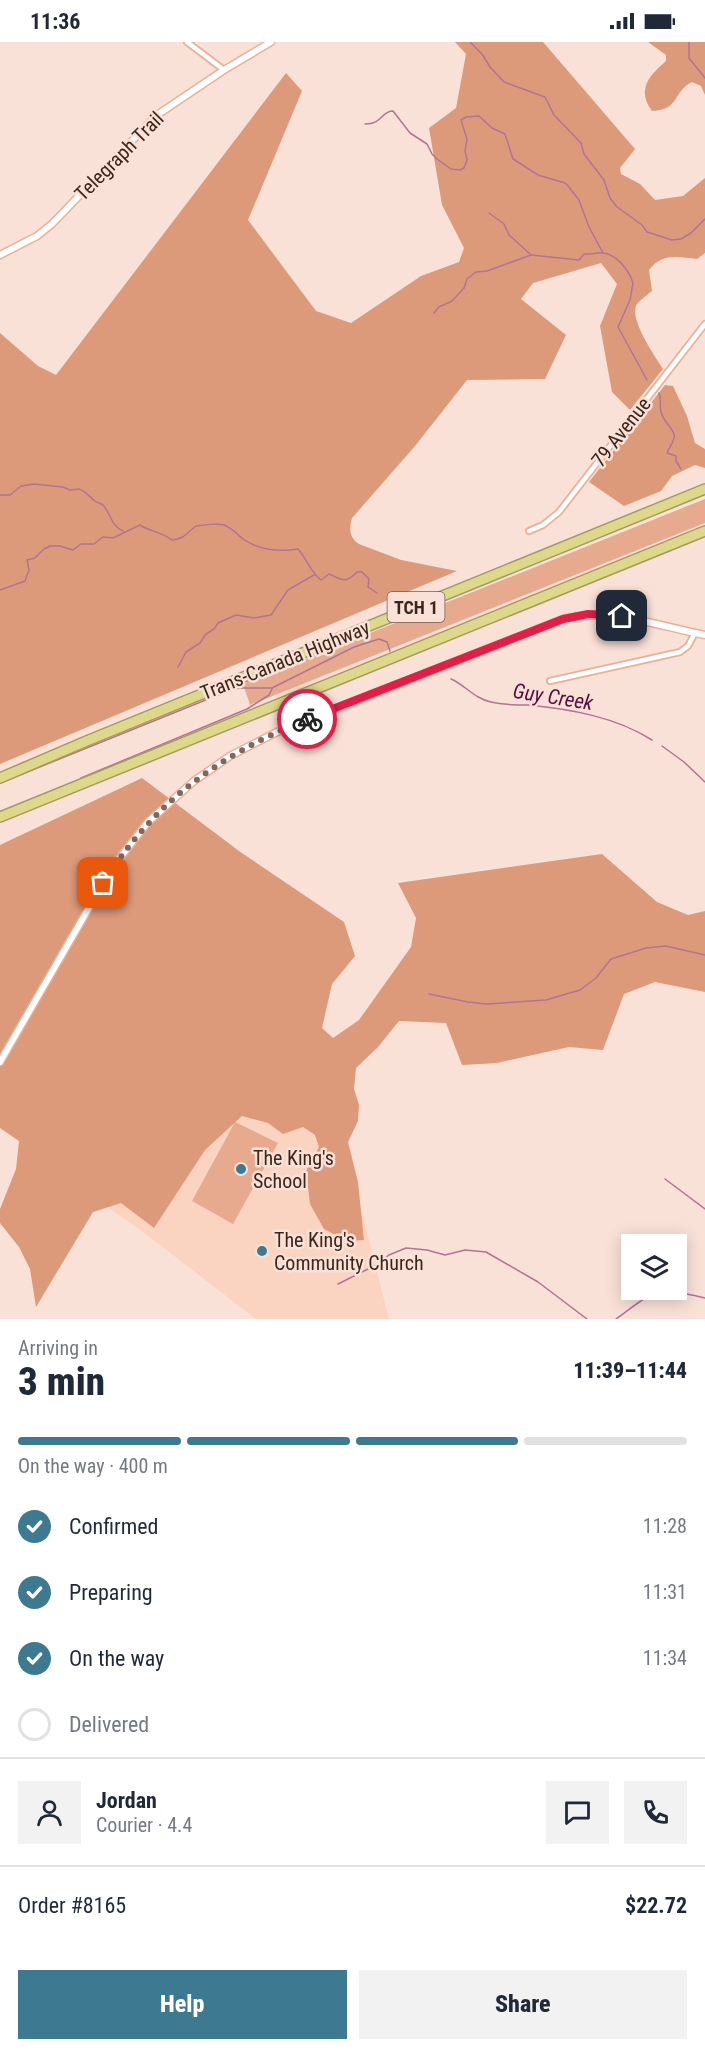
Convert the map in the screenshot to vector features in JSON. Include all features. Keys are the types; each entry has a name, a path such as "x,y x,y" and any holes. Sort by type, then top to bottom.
{"highway":[{"name":"Trans-Canada Highway","path":"0,778 705,489"},
{"name":"Trans-Canada Highway","path":"0,817 705,531"}],"street":[{"path":"187,42 224,70"},
{"name":"Telegraph Trail","path":"0,255 45,230 157,115 271,42"},
{"name":"79 Avenue","path":"529,531 543,525 559,512 705,324"},
{"path":"0,1062 103,883 123,853 162,808 194,781 230,756 277,732 563,619 588,614 609,614 705,635"},
{"path":"550,681 680,652 688,646 695,633"}],"shaded area":[{"path":"455,42 543,42 635,149 620,168 621,174 640,184 655,200 683,196 705,178 705,253 697,259 671,257 654,265 649,270 652,291 637,304 635,310 639,327 663,369 630,410 612,392 600,326 617,284 601,263 533,283 521,299 566,335 545,379 467,380 415,446 352,518 351,532 353,539 359,544 401,560 457,571 0,764 0,333 38,366 56,375 286,73 302,91 248,220 316,311 351,323 421,276 459,262 464,248 442,205 429,128 456,108 466,54"},
{"path":"648,42 705,42 705,95 701,86 692,82 682,90 672,104 661,110 652,111 647,103 645,89 650,77 666,61 666,55"},
{"path":"665,385 673,386 687,416 695,443 705,449 705,468 695,465 672,476 661,491 624,506 589,482"},
{"path":"705,499 705,523 250,705 243,684"},
{"path":"142,778 239,851 344,922 355,956 332,984 322,1028 333,1038 359,1020 411,947 416,918 398,883 602,854 657,902 688,915 705,911 705,992 655,982 624,994 603,1050 569,1047 497,1063 462,1065 446,1023 399,1021 378,1047 356,1068 354,1089 359,1105 358,1121 348,1142 358,1182 364,1240 347,1241 324,1229 310,1204 306,1171 319,1147 315,1135 303,1127 283,1134 268,1123 242,1116 205,1150 154,1228 121,1203 93,1212 36,1307 30,1269 19,1247 0,1223 0,1209 16,1169 19,1141 0,1128 0,845"},
{"name":"The King's School","path":"313,1020 389,1319 256,1319 139,1229 104,1205"},
{"path":"235,1122 278,1143 233,1224 192,1201"}],"waterway":[{"path":"470,42 504,82 545,97 554,115 581,143 584,154 604,180 610,198 617,207 642,225 647,232 672,240 681,239 705,219"},
{"path":"689,42 689,58 705,78"},
{"path":"365,124 375,122 386,113 393,111 410,133 427,144 437,159 451,169 460,170 464,168 467,160 465,151 467,139 461,120 466,117 479,116 492,128 505,134 513,159 538,175 568,186 579,200 589,227 603,253"},
{"path":"489,213 504,224 509,235 530,254"},
{"path":"434,313 439,307 452,301 464,288 467,279 476,272 487,271 531,255 579,260 584,254 608,254 622,264 633,283 630,300 618,327 647,380"},
{"path":"659,393 662,415 674,436 667,453 676,456 681,469"},
{"path":"0,495 10,495 21,486 34,484 63,487 70,490 79,489 103,505 114,523 123,531"},
{"name":"Guy Creek","path":"0,590 25,581 29,570 27,560 35,558 50,546 73,550 81,544 94,544 103,537 113,538 140,525 172,540 182,537 196,526 218,524 227,526 249,543 262,548 298,549 321,580 329,574 347,579 357,572 362,572 369,579 368,587 377,593"},
{"path":"178,667 186,652 200,643 218,623 236,615 254,618 271,615 288,590 314,575"},
{"path":"0,783 228,691 240,688 272,688 354,647 379,639 387,642 390,651"},
{"name":"Guy Creek","path":"451,679 485,700 592,715 623,725 652,740"},
{"path":"81,778 247,709 269,695 272,689"},
{"name":"Guy Creek","path":"662,746 684,762 705,782"},
{"path":"429,994 487,1004 546,1000 580,990 596,978 611,959 646,948 666,946 705,955"},
{"path":"665,1179 705,1209"},
{"path":"338,1284 406,1248 445,1255 465,1250 486,1252 538,1282 587,1319"},
{"path":"616,1319 644,1299 658,1294 682,1293 705,1298"}],"way so far":[{"path":"103,883 148,822 194,781 242,749 307,719"}],"place":[{"name":"The King's School","path":"241,1169"},
{"name":"The King's Community Church","path":"262,1251"}],"route":[{"path":"307,719 550,623 588,614 622,616"}]}
